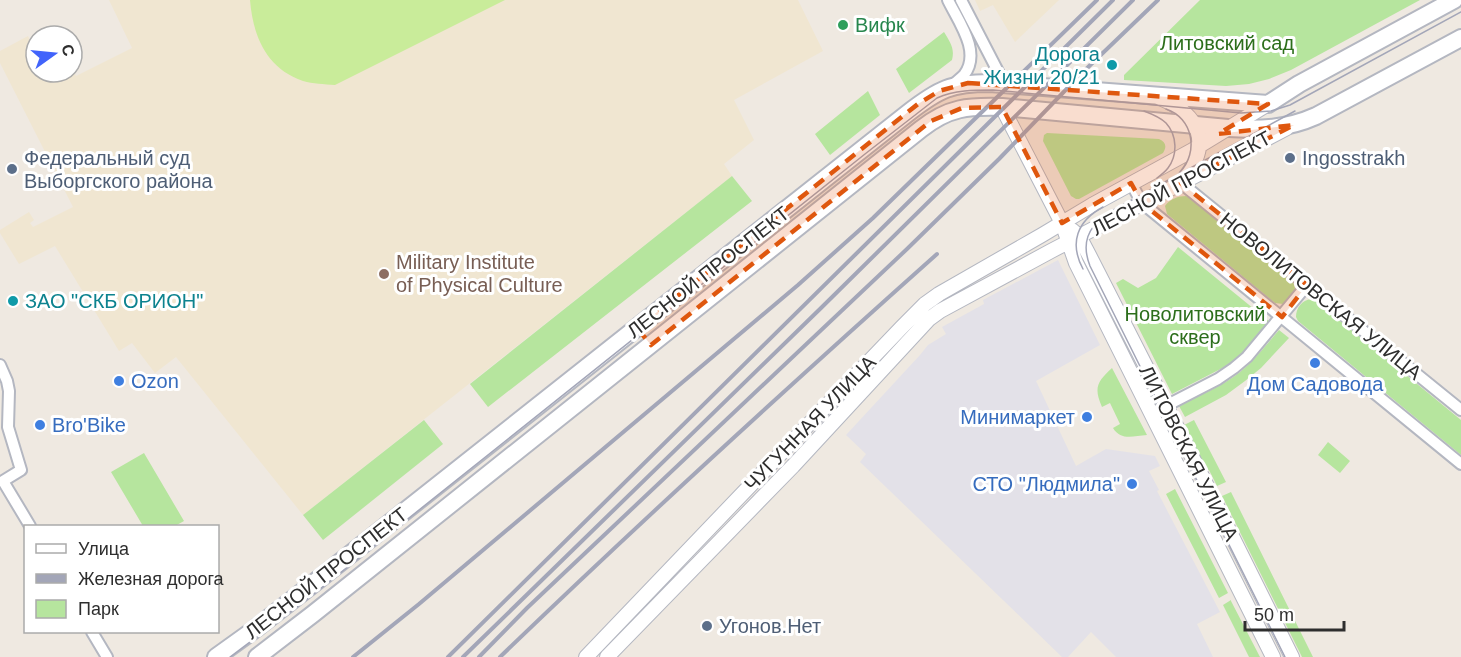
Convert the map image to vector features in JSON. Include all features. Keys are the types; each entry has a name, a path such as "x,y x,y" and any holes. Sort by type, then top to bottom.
{"main road":[{"name":"ЛЕСНОЙ ПРОСПЕКТ","path":"216,657 281,609 918,104 939,91 968,83 1268,104 1299,84 1454,0"},
{"name":"ЛЕСНОЙ ПРОСПЕКТ","path":"257,657 931,121 947,113 975,106 1261,130 1294,125 1316,116 1461,38"},
{"path":"637,328 651,345"}],"street":[{"path":"948,0 971,51 969,67 952,86"},
{"path":"961,0 1005,85"},
{"path":"1156,96 1178,107 1196,125 1200,138 1193,167 1181,183"},
{"name":"ЛЕСНОЙ ПРОСПЕКТ","path":"1062,223 1199,146 1268,104"},
{"name":"ЛИТОВСКАЯ УЛИЦА","path":"1002,107 1062,223 1074,239 1166,405 1292,657"},
{"name":"ЛЕСНОЙ ПРОСПЕКТ","path":"1074,239 1294,125"},
{"name":"НОВОЛИТОВСКАЯ УЛИЦА","path":"1131,183 1142,203 1461,464"},
{"name":"НОВОЛИТОВСКАЯ УЛИЦА","path":"1181,183 1461,410"},
{"name":"ЧУГУННАЯ УЛИЦА","path":"586,657 925,304 1062,223"},
{"name":"ЛИТОВСКАЯ УЛИЦА","path":"1074,239 1076,263 1273,657"},
{"name":"ЧУГУННАЯ УЛИЦА","path":"607,657 793,466 929,319 947,306 1074,239"},
{"path":"1152,413 1218,379 1234,368 1247,357 1307,285"},
{"path":"0,365 9,391 8,427 21,470 3,481 29,525"},
{"path":"93,633 107,657"}],"highlighted area":[{"path":"968,83 1268,104 1218,134 1294,125 1181,183 1307,285 1282,317 1142,203 1131,183 1062,223 1002,107 962,108 931,121 651,345 637,328 918,104 939,91"}],"shaded area":[{"name":"Military Institute of Physical Culture","path":"109,0 798,0 823,51 734,100 754,140 724,164 732,176 303,515 176,357 155,373 132,343 119,351 55,246 19,264 0,233 0,230 29,212 34,220 30,223 33,227 73,207 0,63 0,51 24,38 24,84 84,84 84,72 132,48"},
{"path":"975,0 1059,0 1015,42 993,5 980,11"},
{"path":"1058,260 1100,345 1036,381 1076,466 1106,449 1155,456 1160,466 1149,471 1159,490 1157,491 1220,612 1197,624 1213,657 1116,657 1091,632 1068,657 1062,657 860,462 866,454 846,435 928,345 946,334 942,327 984,304 983,300"}],"green space":[{"path":"250,0 505,0 335,85 303,81 290,75 271,59 258,38"},
{"name":"Литовский сад","path":"1200,0 1420,0 1291,70 1269,79 1226,86 1124,80 1124,75"},
{"path":"944,32 952,49 952,60 909,93 896,69"},
{"path":"868,91 880,115 830,155 815,134"},
{"path":"1047,133 1159,139 1165,147 1163,153 1076,199 1071,196 1043,141"},
{"path":"732,176 752,201 488,407 470,384"},
{"path":"1186,196 1292,281 1295,291 1290,300 1283,304 1275,303 1167,214 1165,206 1167,204 1174,198"},
{"name":"Новолитовский сквер","path":"1178,247 1270,322 1236,361 1172,394 1116,283 1123,279 1138,288 1156,278"},
{"path":"1311,299 1461,420 1461,455 1298,321 1296,314 1298,308 1302,303"},
{"path":"1279,330 1289,338 1261,368 1226,395 1185,417 1179,406 1219,386 1240,372"},
{"path":"1112,368 1147,435 1128,437 1120,435 1113,428 1120,424 1110,403 1102,407 1098,385"},
{"path":"424,420 443,444 323,540 303,515"},
{"path":"1194,420 1226,482 1217,486 1209,470 1205,470 1182,426"},
{"path":"1328,442 1350,461 1340,473 1318,455"},
{"path":"144,453 184,521 177,525 142,525 111,472"},
{"path":"1175,489 1228,593 1219,598 1166,494"},
{"path":"1231,492 1313,657 1302,657 1222,496"},
{"path":"1231,600 1260,657 1249,657 1223,605"}],"tram line":[{"path":"230,657 310,597 937,98 958,92 993,90 1241,113 1271,111 1290,105 1461,12"},
{"path":"1166,109 1175,113 1182,120 1190,136 1190,155 1180,172"},
{"path":"1144,111 1159,117 1166,123 1174,139 1175,151 1171,163 1166,171 1157,178"},
{"path":"1285,657 1090,266 1086,243 1095,225 1106,214 1295,111"},
{"path":"1083,269 1077,250 1078,234 1087,219 1103,207"}],"railway":[{"path":"353,657 798,285 873,218 1097,0"},
{"path":"448,657 1113,0"},
{"path":"463,657 1133,0"},
{"path":"479,657 527,608 907,249 1158,0"},
{"path":"500,657 717,453 937,254"}],"place":[{"name":"Вифк","path":"843,25"},
{"name":"Дорога Жизни 20/21","path":"1112,65"},
{"name":"Ingosstrakh","path":"1290,158"},
{"name":"Федеральный суд Выборгского района","path":"12,169"},
{"name":"Military Institute of Physical Culture","path":"384,274"},
{"name":"ЗАО \"СКБ ОРИОН\"","path":"13,301"},
{"name":"Дом Садовода","path":"1315,363"},
{"name":"Ozon","path":"119,381"},
{"name":"Минимаркет","path":"1087,417"},
{"name":"Bro'Bike","path":"40,425"},
{"name":"СТО \"Людмила\"","path":"1132,484"},
{"name":"Угонов.Нет","path":"707,626"}]}
